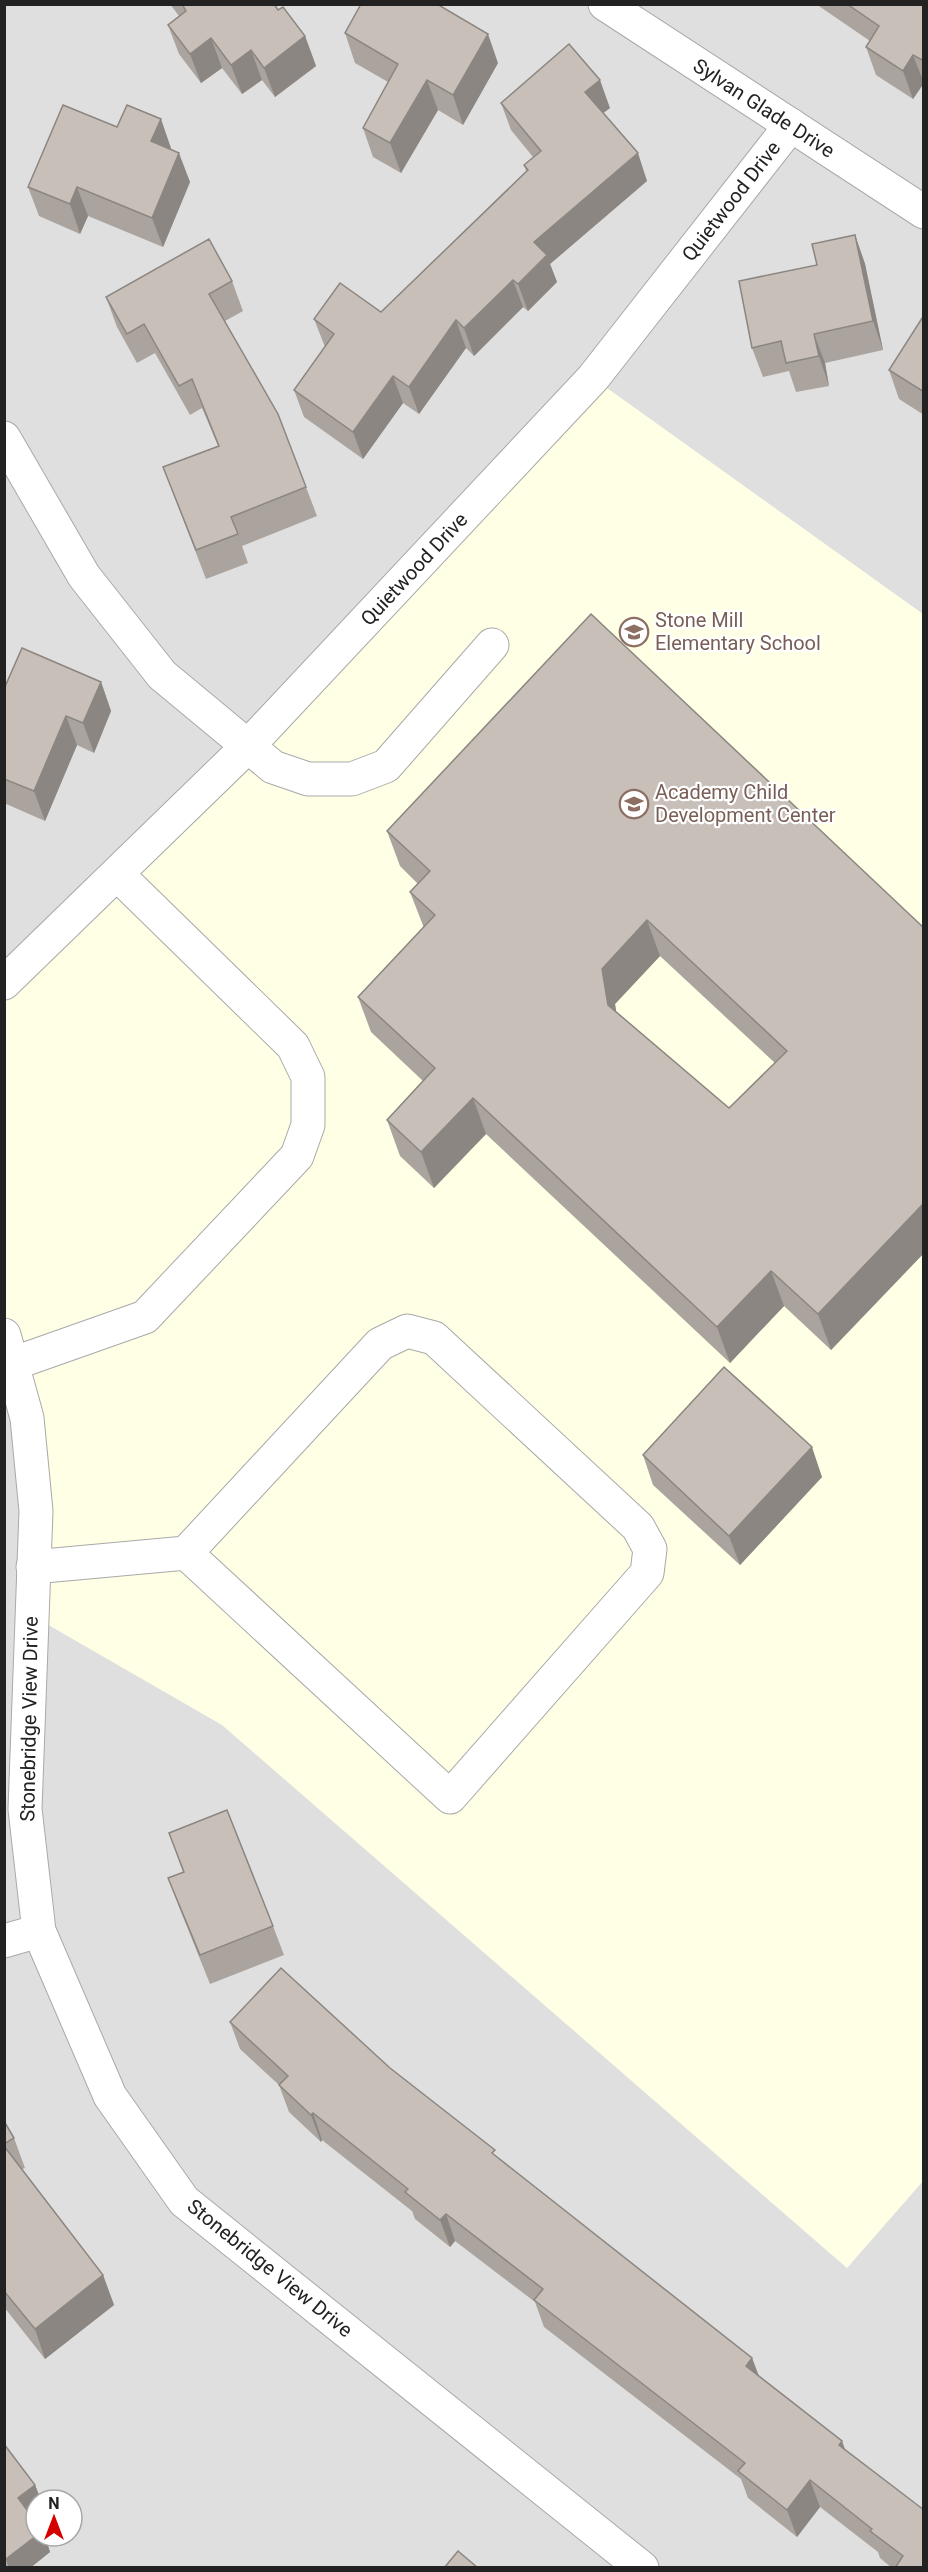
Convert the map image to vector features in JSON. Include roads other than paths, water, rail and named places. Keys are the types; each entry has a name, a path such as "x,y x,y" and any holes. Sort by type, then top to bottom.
{"street":[{"name":"Sylvan Glade Drive","path":"605,4 924,212"},
{"name":"Quietwood Drive","path":"4,983 247,747 593,378 791,125"},
{"path":"4,438 84,576 155,666 273,767 308,779 352,779 386,766 492,645"},
{"path":"8,1349 145,1317 297,1156 308,1125 308,1077 293,1046 117,874"},
{"path":"33,1567 186,1553 380,1344 407,1330 434,1338 638,1527 650,1549 647,1573 450,1797 186,1553"},
{"name":"Stonebridge View Drive","path":"8,1349 28,1429 36,1511 25,1809 39,1931 110,2096 184,2201 642,2568"},
{"path":"4,1941 39,1931"}],"place":[{"name":"Stone Mill Elementary School","path":"634,632"},
{"name":"Academy Child Development Center","path":"634,804"}]}
